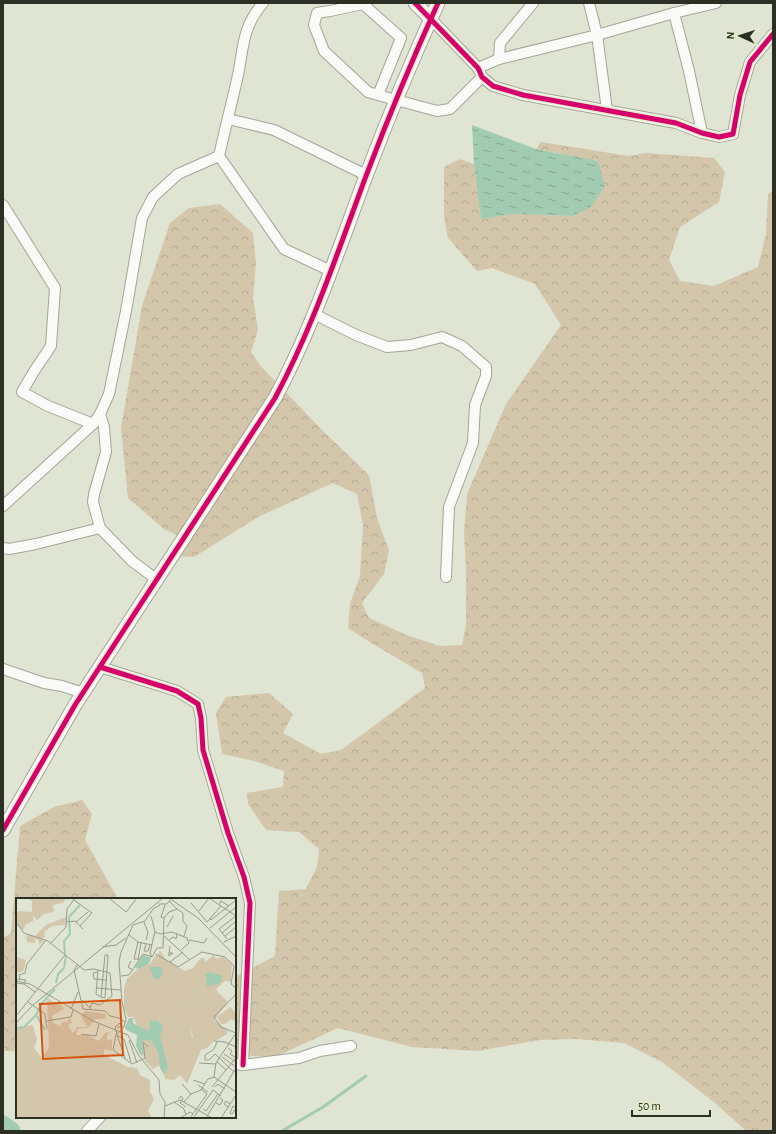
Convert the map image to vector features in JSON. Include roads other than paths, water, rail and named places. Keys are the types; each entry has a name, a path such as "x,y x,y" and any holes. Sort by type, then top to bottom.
{"street":[{"path":"218,156 228,119 248,26 254,14 263,3"},
{"path":"415,3 493,86 523,96 676,123 702,133 719,137 733,134 740,95 750,62 773,34"},
{"path":"3,830 75,705 276,398 290,371 314,314 366,175 396,100 438,3"},
{"path":"499,58 500,43 533,3"},
{"path":"589,3 598,35 607,110"},
{"path":"378,95 401,38 363,4 330,12 317,13 314,25 324,51 368,92 378,95 396,100 437,111 450,109 480,72 499,58 598,35 674,13 716,3"},
{"path":"674,13 689,71 702,133"},
{"path":"228,119 274,130 366,175"},
{"path":"218,156 284,249 331,271"},
{"path":"3,506 93,424 100,414 109,394 126,311 142,218 153,197 178,174 218,156"},
{"path":"3,205 55,288 52,346 22,392 48,406 93,424"},
{"path":"314,314 356,335 387,347 411,345 442,337 462,346 486,367 486,376 475,405 473,443 449,507 446,577"},
{"path":"100,414 104,427 106,452 93,502 100,528 132,560 157,580"},
{"path":"3,548 9,549 36,544 100,528"},
{"path":"100,667 177,691 198,704 201,718 203,750 224,819 244,877 250,903 239,1065 299,1058 320,1051 350,1046"},
{"path":"3,669 44,683 62,686 83,693"},
{"path":"88,1131 99,1118"}],"water":[{"path":"472,125 536,149 598,161 605,186 591,207 573,216 512,214 481,219 474,164"}],"waterway":[{"path":"282,1131 323,1107 366,1076"},
{"path":"3,1125 11,1131"}]}
